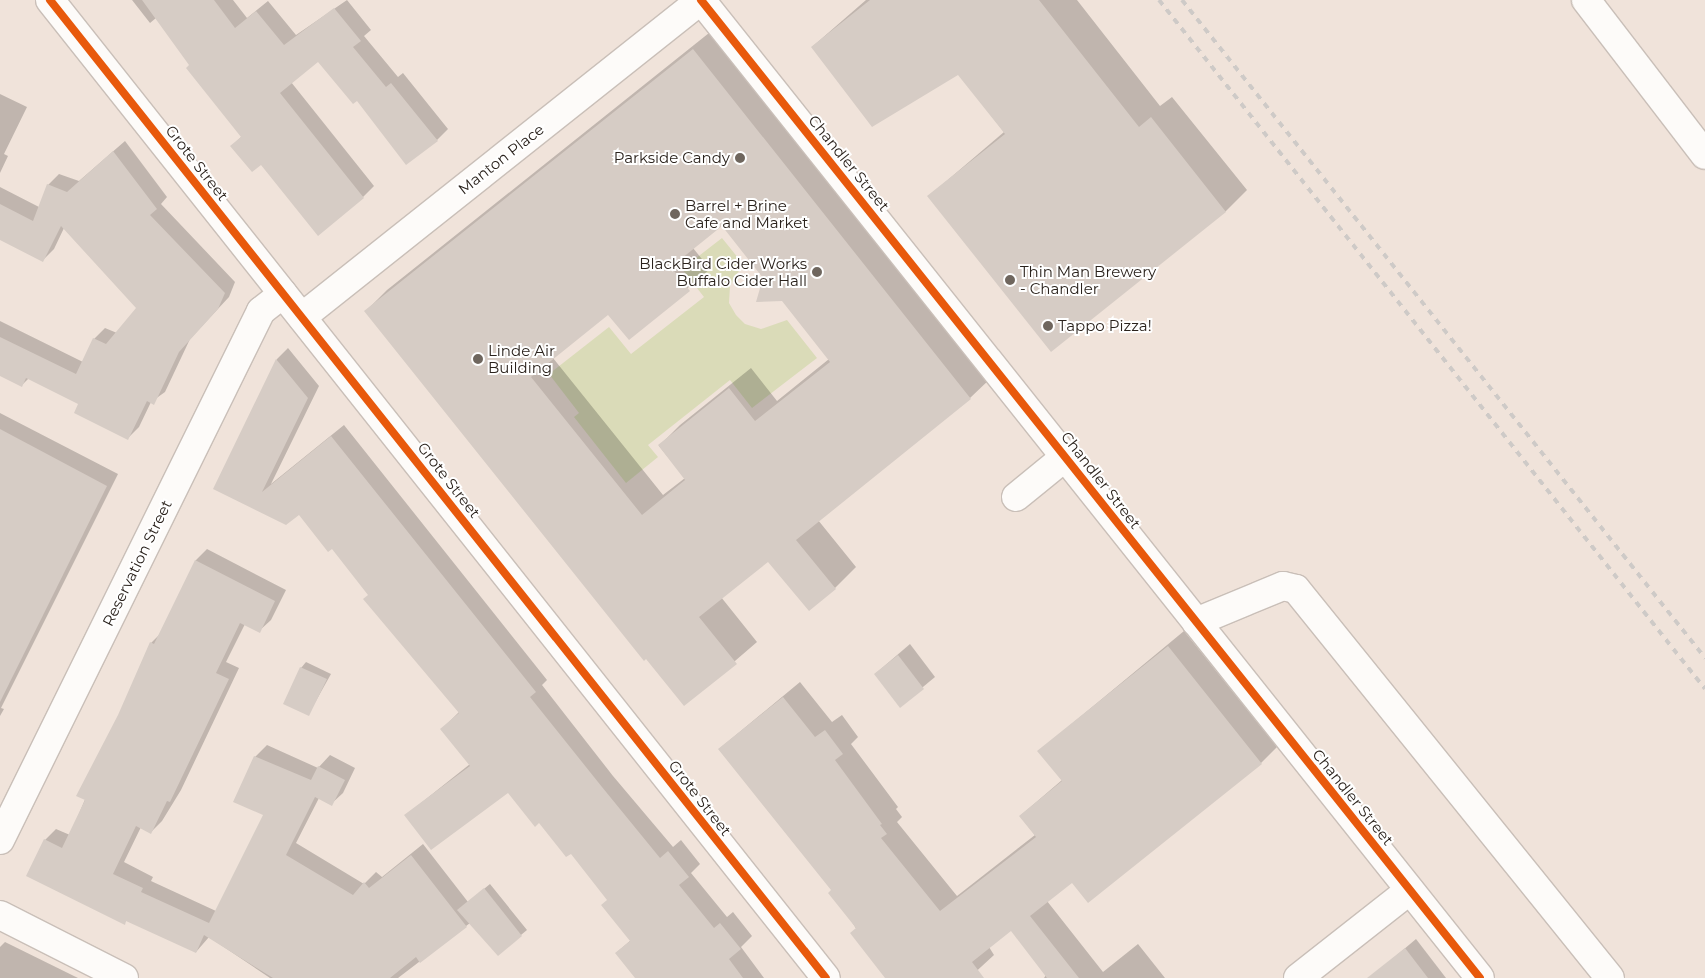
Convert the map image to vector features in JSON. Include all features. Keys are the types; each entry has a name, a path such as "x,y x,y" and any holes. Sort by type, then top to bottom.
{"street":[{"name":"Grote Street","path":"50,0 826,978"},
{"name":"Manton Place","path":"302,317 701,0"},
{"name":"Chandler Street","path":"701,0 1480,978"},
{"path":"1586,0 1705,155"},
{"name":"Reservation Street","path":"0,840 261,311 283,294"},
{"path":"1016,497 1065,457"},
{"path":"1196,622 1283,586 1296,589 1610,978"},
{"path":"1298,978 1410,890"},
{"path":"0,915 124,978"}],"green space":[{"path":"722,238 743,264 730,286 729,303 736,315 745,324 761,329 787,320 817,358 752,408 730,380 648,445 658,457 626,483 574,417 579,413 549,374 609,327 631,354 704,297 682,269"}],"building":[{"path":"142,0 214,0 235,28 256,11 284,45 334,8 361,41 353,47 386,87 391,83 438,141 406,165 357,101 353,104 318,62 280,93 364,198 318,236 261,165 252,172 230,146 241,137 186,68 189,65"},
{"path":"870,0 1039,0 1139,127 1151,117 1226,212 1051,352 927,196 1005,134 958,75 872,127 811,47"},
{"name":"Linde Air Building","path":"693,49 971,399 796,540 836,589 809,611 768,562 699,617 737,664 684,706 646,659 644,661 364,311","holes":["722,226 763,278 756,302 782,301 830,362 755,421 729,388 658,445 685,480 642,515 531,377 608,315 629,340 690,291 671,267"]},
{"path":"113,151 157,209 150,215 225,293 218,309 179,352 154,405 147,401 128,440 74,413 78,404 26,378 22,387 0,376 0,337 76,374 93,338 106,344 136,308 61,226 43,262 0,240 0,204 33,221 47,184 67,192"},
{"path":"276,359 308,398 262,492 331,436 536,692 530,697 602,787 660,858 668,851 689,877 679,885 714,928 720,923 741,949 729,959 743,978 635,978 615,953 630,941 601,905 607,900 571,854 566,857 539,823 535,827 508,793 431,850 404,815 470,766 440,729 459,713 363,599 368,595 332,549 328,552 299,515 286,525 213,489"},
{"path":"0,429 107,486 0,702"},
{"path":"195,560 275,601 260,633 240,623 216,673 229,679 170,802 167,801 151,834 136,826 113,874 143,888 141,892 209,923 263,815 233,802 254,756 311,780 318,766 345,780 332,806 315,797 286,855 353,895 364,882 369,888 411,855 467,927 420,963 416,957 390,978 273,978 204,935 196,953 126,921 125,925 26,876 44,839 62,848 85,800 76,796 118,715 150,642 154,644"},
{"path":"1168,646 1262,764 1088,903 1072,883 1030,916 1079,978 1047,978 1011,931 972,962 984,978 885,978 850,933 856,928 828,893 831,890 718,749 783,697 815,737 825,730 843,754 835,760 882,824 880,825 887,834 881,838 940,911 1036,837 1019,816 1062,781 1037,751"},
{"path":"898,655 924,689 900,708 874,674"},
{"path":"300,667 327,679 309,716 283,704"},
{"path":"484,888 522,936 498,956 457,910"},
{"path":"1405,948 1428,978 1367,978"}],"railway":[{"path":"1159,0 1705,689"},
{"path":"1182,0 1705,658"}],"cycle path":[{"path":"50,0 826,978"},
{"path":"701,0 1480,978"}],"place":[{"name":"Parkside Candy","path":"740,158"},
{"name":"Barrel + Brine Cafe and Market","path":"675,214"},
{"name":"BlackBird Cider Works Buffalo Cider Hall","path":"817,272"},
{"name":"Thin Man Brewery - Chandler","path":"1010,280"},
{"name":"Tappo Pizza!","path":"1048,326"},
{"name":"Linde Air Building","path":"478,359"}]}
